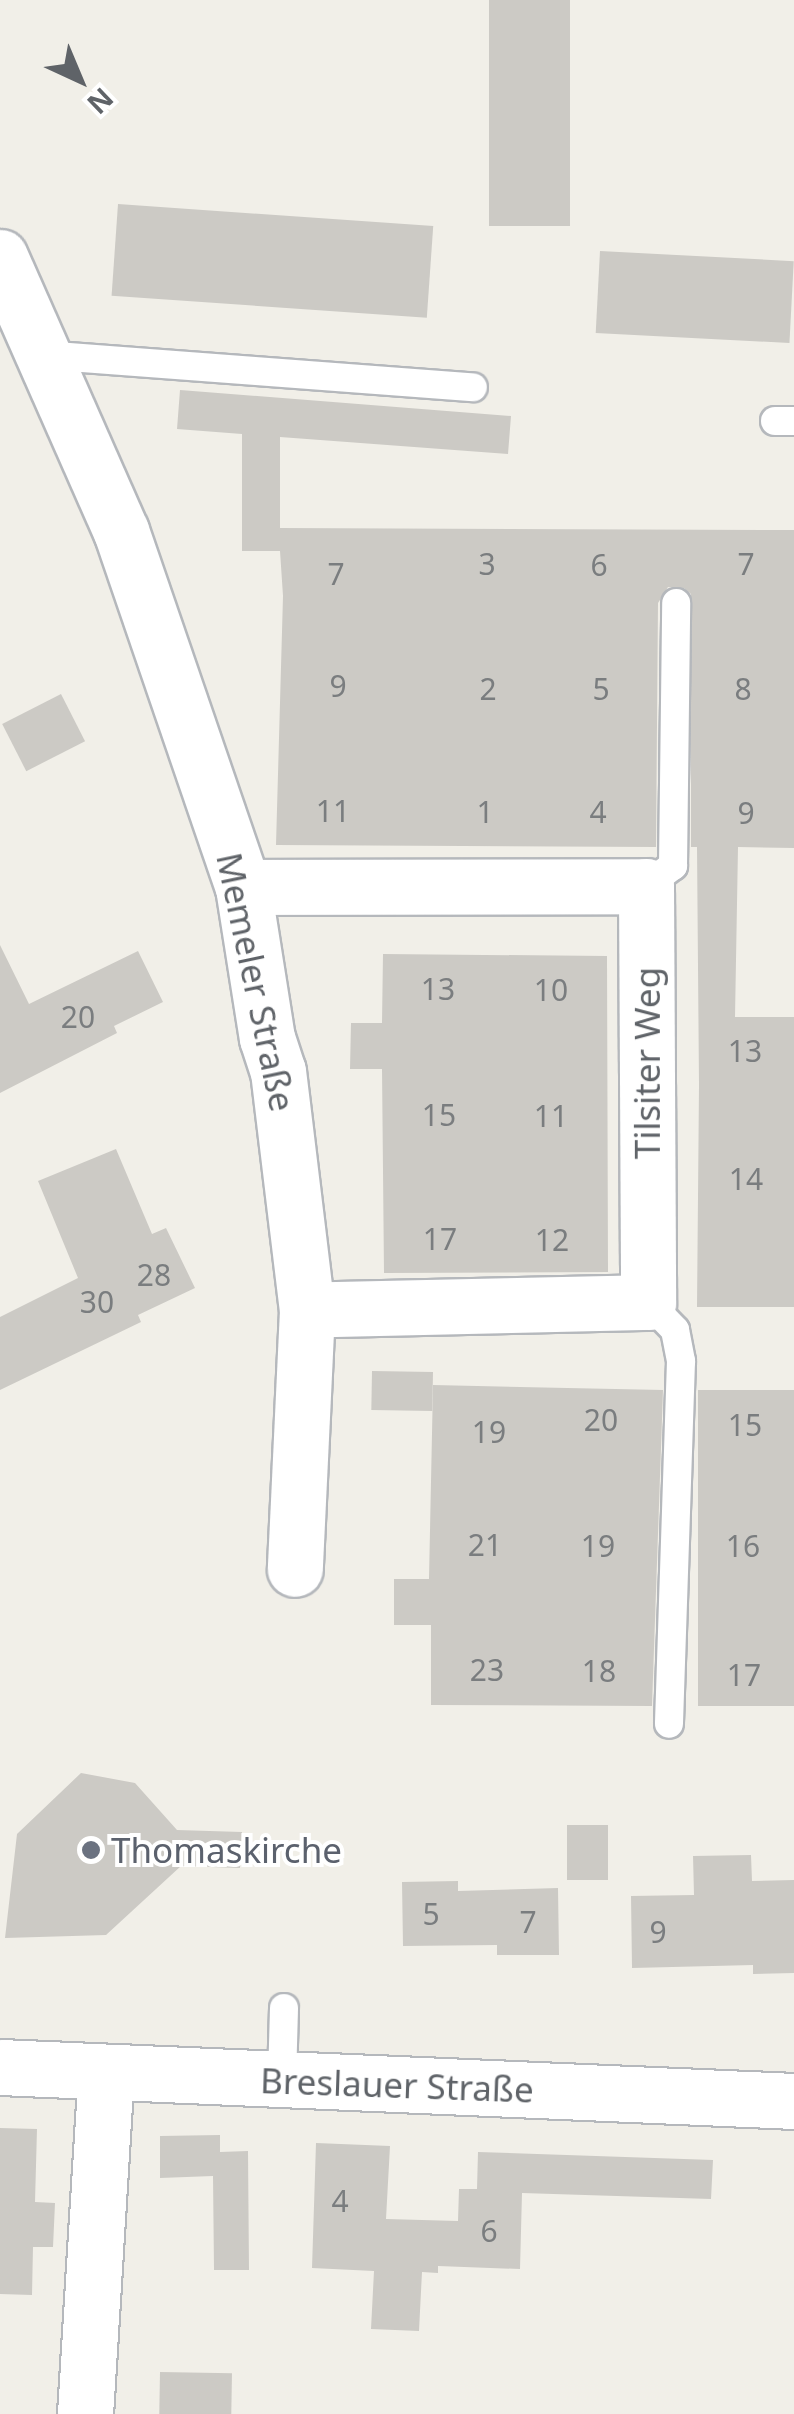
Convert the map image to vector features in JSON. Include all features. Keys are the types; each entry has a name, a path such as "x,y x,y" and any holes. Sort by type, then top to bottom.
{"street":[{"name":"Memeler Straße","path":"0,257 120,531 243,887 267,1038 278,1071 307,1310 295,1568"},
{"path":"243,887 646,886"},
{"name":"Tilsiter Weg","path":"646,886 648,1302"},
{"path":"307,1310 648,1302"},
{"name":"Breslauer Straße","path":"0,2068 794,2102"},
{"path":"84,2414 106,2072"}],"lane":[{"path":"43,354 473,387"},
{"path":"646,886 673,866 676,603"},
{"path":"648,1302 675,1330 682,1361 669,1724"},
{"path":"282,2080 284,2008"}],"building":[{"path":"489,0 570,0 570,226 489,226"},
{"path":"118,204 433,226 427,318 112,296"},
{"path":"600,251 794,261 789,343 596,333"},
{"path":"180,390 511,416 508,454 280,437 280,528 794,530 794,848 738,847 735,1017 794,1017 794,1307 697,1307 697,847 691,847 691,594 684,588 668,587 658,603 656,847 276,845 283,596 280,551 242,551 242,434 177,429"},
{"path":"61,694 85,741 26,771 2,724"},
{"path":"0,945 29,1004 138,951 163,1002 114,1026 117,1033 0,1093"},
{"path":"383,954 607,956 608,1272 384,1273 382,1069 350,1069 351,1023 382,1023"},
{"path":"116,1149 152,1234 166,1228 195,1288 138,1315 141,1322 0,1390 0,1317 78,1278 38,1181"},
{"path":"372,1371 433,1372 432,1411 371,1410"},
{"path":"433,1385 663,1390 652,1706 431,1705 431,1625 394,1625 394,1579 429,1579"},
{"path":"698,1390 794,1390 794,1706 698,1706"},
{"name":"Thomaskirche","path":"81,1773 135,1783 177,1830 242,1832 240,1868 181,1866 106,1935 5,1938 17,1834"},
{"path":"567,1825 608,1825 608,1880 567,1880"},
{"path":"751,1855 752,1881 794,1880 794,1973 753,1974 753,1965 632,1968 631,1896 694,1895 693,1856"},
{"path":"458,1881 458,1891 558,1888 559,1955 497,1955 497,1945 403,1946 402,1882"},
{"path":"0,2128 37,2129 35,2202 55,2203 53,2247 33,2247 32,2295 0,2294"},
{"path":"220,2135 220,2152 248,2151 249,2270 214,2270 213,2176 160,2178 160,2136"},
{"path":"316,2143 390,2146 386,2219 458,2221 459,2189 477,2189 478,2152 713,2160 711,2199 522,2193 520,2269 438,2266 438,2273 422,2272 419,2331 371,2329 374,2271 312,2268"},
{"path":"160,2372 232,2373 231,2414 159,2414"}],"place":[{"name":"Thomaskirche","path":"91,1850"}]}
